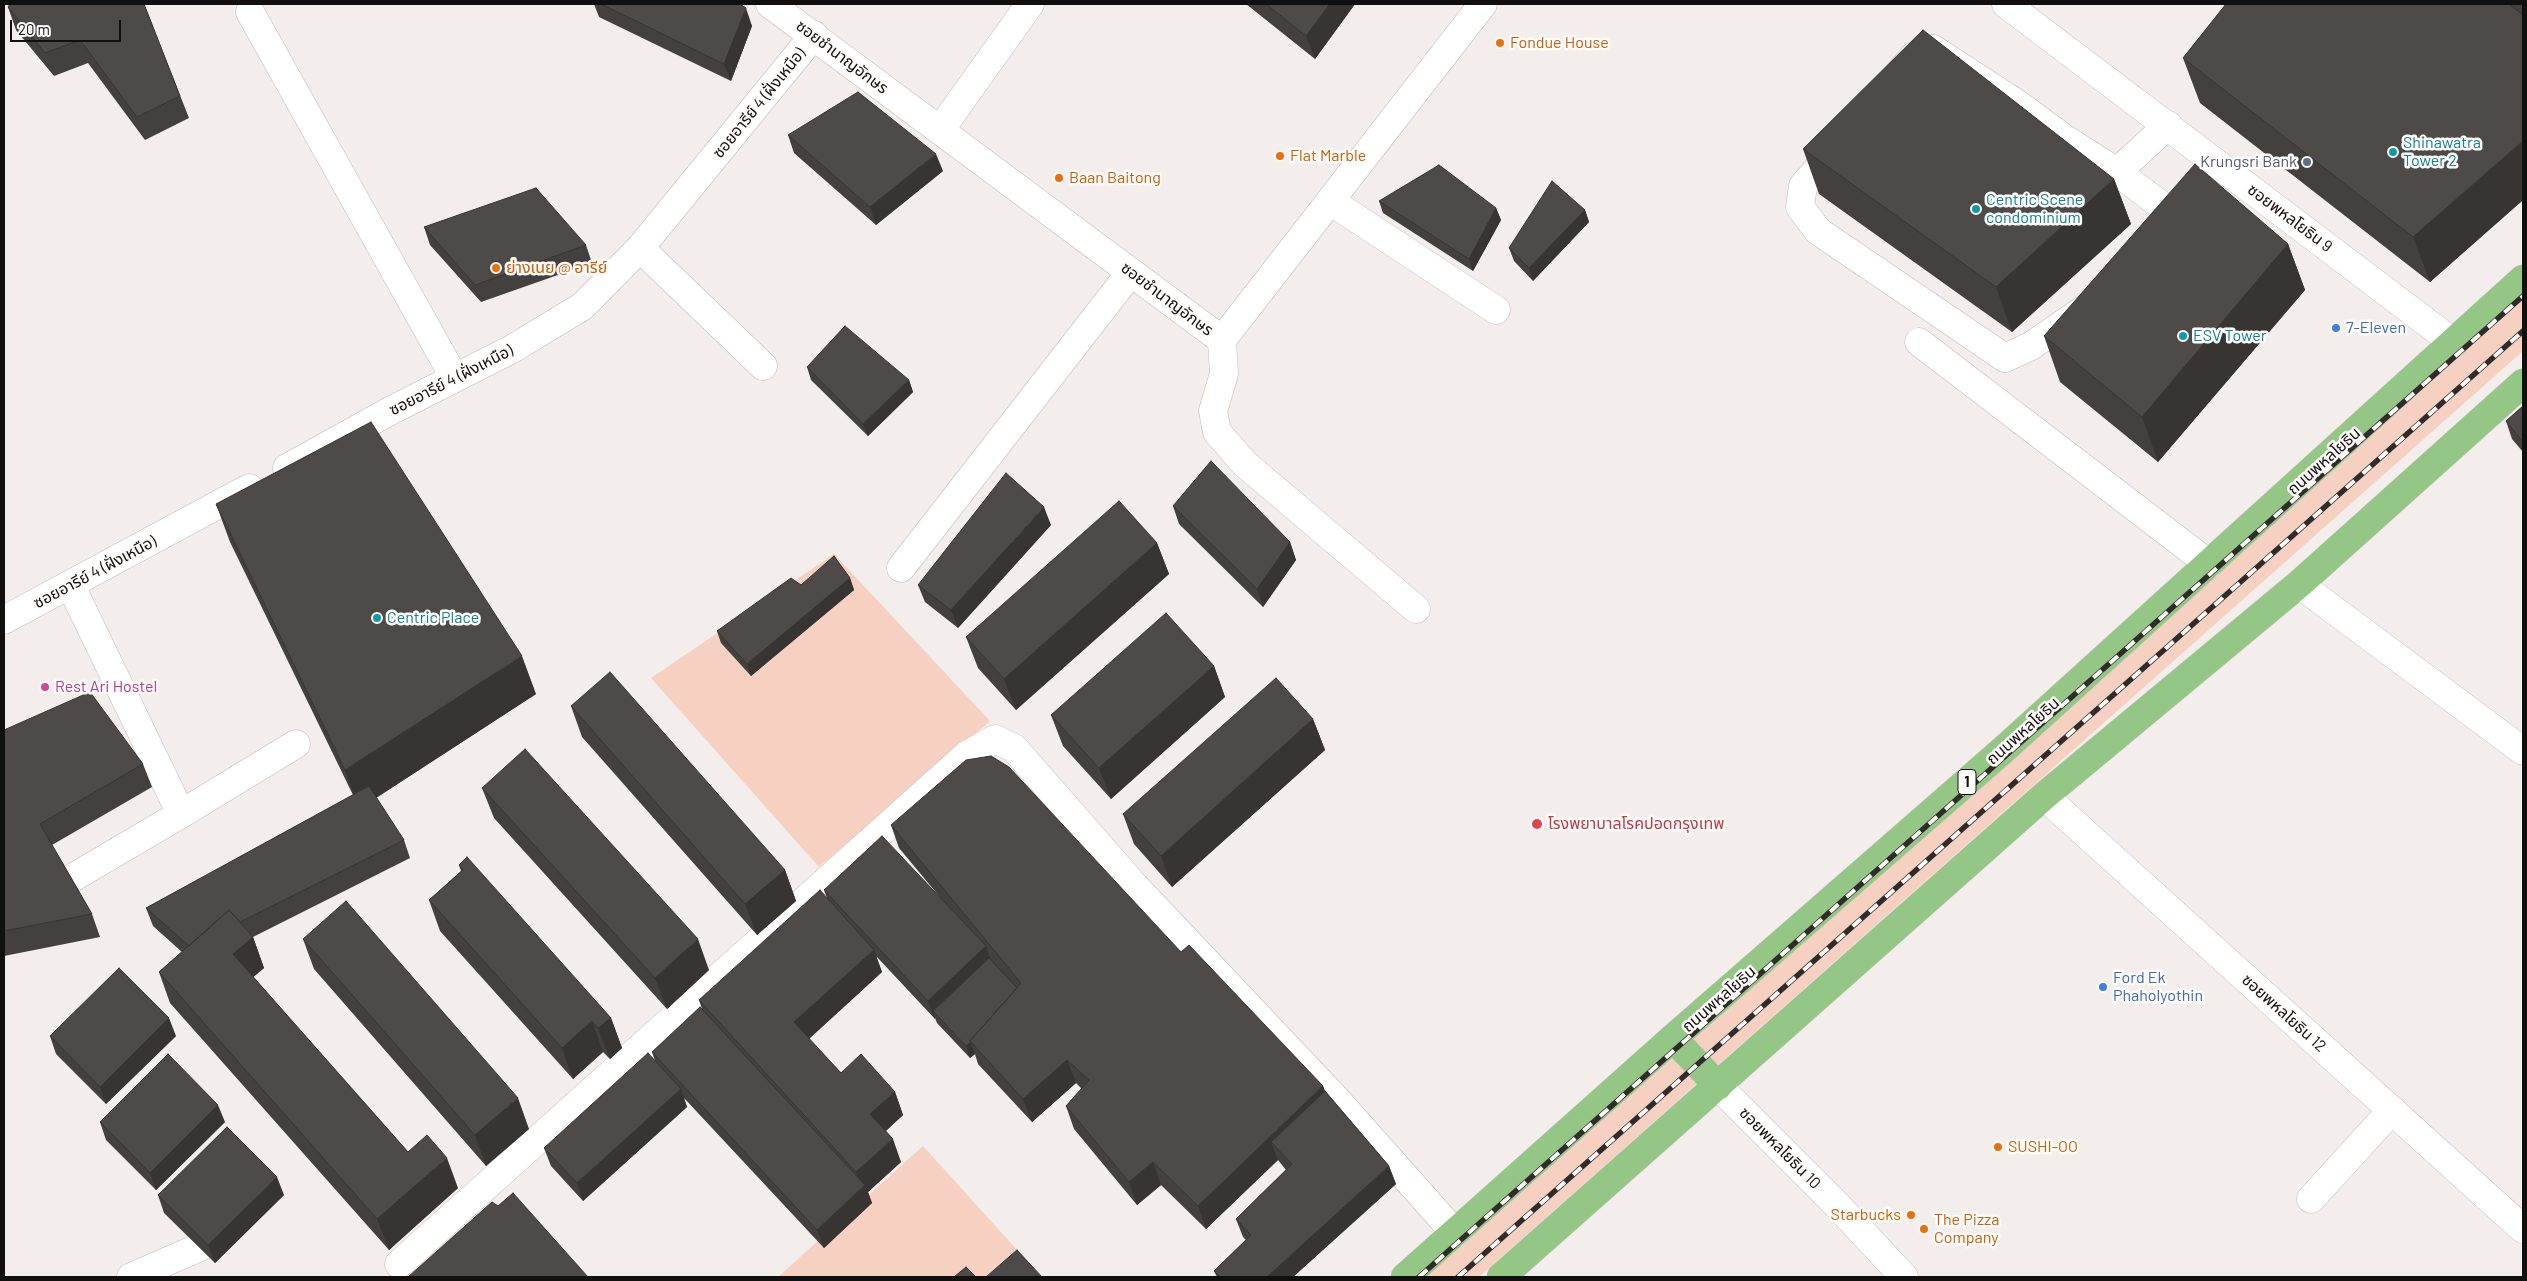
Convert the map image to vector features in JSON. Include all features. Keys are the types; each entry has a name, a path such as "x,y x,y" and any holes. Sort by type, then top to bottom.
{"main road":[{"name":"ถนนพหลโยธิน","path":"1404,1277 1673,1038 2002,751 2523,279"},
{"path":"1503,1277 2044,796 2299,584 2523,383"},
{"path":"1673,1038 1718,1086"}],"street":[{"name":"ซอยชำนาญอักษร","path":"770,4 1222,340 1483,4"},
{"path":"940,130 1030,4"},
{"name":"ซอยพหลโยธิน 9","path":"2006,4 2454,343"},
{"path":"250,12 454,377"},
{"name":"ซอยอารีย์ 4 (ฝั่งเหนือ)","path":"4,620 352,447 454,377 512,350 583,306 640,248 814,35"},
{"path":"1934,49 2019,105 2065,139 2117,172 2165,208 2173,232 2152,263 2032,346 2005,358 1818,231 1800,207 1803,186 1914,56 1934,49"},
{"path":"2117,172 2168,125"},
{"path":"1330,201 1496,310"},
{"path":"640,248 763,366"},
{"path":"902,568 1131,272"},
{"path":"1222,340 1224,374 1214,412 1217,432 1245,464 1416,609"},
{"path":"1919,342 2209,564"},
{"path":"2299,584 2523,751"},
{"path":"71,586 181,814"},
{"path":"399,1264 967,755 995,739 1014,748 1132,883 1336,1099 1455,1233"},
{"path":"74,877 296,744"},
{"name":"ซอยพหลโยธิน 12","path":"2044,796 2523,1229"},
{"name":"ซอยพหลโยธิน 10","path":"1718,1086 1838,1206 1904,1277"},
{"path":"2311,1199 2392,1110"},
{"path":"131,1277 207,1244"}],"shaded area":[{"path":"2523,296 2523,351 1479,1277 1424,1277 2081,695"},
{"path":"834,554 990,721 819,867 651,678"},
{"path":"923,1146 1038,1273 1034,1277 778,1277"}],"building":[{"path":"10,4 144,4 180,96 137,117 80,40 45,53 8,7"},
{"path":"601,4 740,4 746,8 724,64"},
{"path":"1266,4 1330,4 1306,36"},
{"name":"Shinawatra Tower 2","path":"2226,4 2509,4 2523,15 2523,141 2413,237 2183,58"},
{"name":"Centric Scene condominium","path":"1923,30 2114,179 1996,287 1803,149"},
{"path":"858,92 936,154 870,207 788,135"},
{"path":"2195,164 2288,244 2142,417 2044,336"},
{"path":"1439,165 1496,208 1469,259 1379,201"},
{"path":"1552,181 1585,210 1529,268 1509,248"},
{"path":"536,188 586,245 475,285 424,227"},
{"path":"845,326 909,380 863,424 807,367"},
{"path":"2523,406 2523,442 2506,421"},
{"name":"Centric Place","path":"371,422 522,656 345,770 216,504"},
{"path":"1211,461 1290,542 1257,589 1173,506"},
{"path":"1006,473 1044,507 951,610 918,585"},
{"path":"1119,501 1157,543 1004,679 966,637"},
{"path":"834,556 850,578 747,664 717,631 791,578 801,585"},
{"path":"1166,613 1214,666 1099,768 1051,715"},
{"path":"610,672 785,870 745,904 571,706"},
{"path":"1276,678 1313,719 1161,856 1123,814"},
{"path":"90,692 143,764 40,824 92,914 4,931 4,730"},
{"path":"525,749 698,939 655,978 482,788"},
{"path":"991,756 1009,767 1181,952 1189,945 1323,1086 1198,1206 1153,1162 1129,1182 1066,1106 1089,1080 1067,1060 1023,1099 970,1041 1021,983 891,825 966,760"},
{"path":"369,786 404,840 240,922 229,910 189,946 146,908"},
{"path":"882,836 986,946 928,1001 824,890"},
{"path":"467,857 611,1018 598,1028 592,1021 562,1048 429,900 463,870 459,865"},
{"path":"820,890 874,950 794,1022 841,1073 861,1054 895,1092 870,1114 893,1139 856,1172 699,1000"},
{"path":"346,901 518,1098 475,1135 303,939"},
{"path":"229,910 253,937 233,954 408,1152 427,1135 447,1158 377,1219 159,972"},
{"path":"989,958 1017,988 966,1046 933,1011"},
{"path":"119,968 169,1018 100,1087 50,1036"},
{"path":"700,1007 865,1185 817,1230 652,1052"},
{"path":"648,1053 681,1089 577,1183 544,1148"},
{"path":"168,1054 218,1105 150,1173 100,1122"},
{"path":"1325,1091 1389,1166 1267,1277 1220,1277 1214,1271 1251,1235 1236,1219 1292,1164 1271,1142"},
{"path":"227,1127 277,1177 208,1245 158,1195"},
{"path":"513,1193 588,1277 408,1277 492,1202 498,1206"},
{"path":"1017,1250 1042,1277 986,1277"},
{"path":"966,1267 976,1277 954,1277"}],"railway":[{"path":"1419,1277 2523,296"},
{"path":"1458,1277 2523,331"}],"place":[{"name":"Fondue House","path":"1500,43"},
{"name":"Shinawatra Tower 2","path":"2393,152"},
{"name":"Flat Marble","path":"1280,156"},
{"name":"Krungsri Bank","path":"2307,162"},
{"name":"Baan Baitong","path":"1059,178"},
{"name":"Centric Scene condominium","path":"1976,209"},
{"name":"ย่างเนย @ อารีย์","path":"496,268"},
{"name":"7-Eleven","path":"2336,328"},
{"name":"ESV Tower","path":"2183,336"},
{"name":"Centric Place","path":"377,618"},
{"name":"Rest Ari Hostel","path":"45,687"},
{"name":"โรงพยาบาลโรคปอดกรุงเทพ","path":"1537,824"},
{"name":"Ford Ek Phaholyothin","path":"2103,987"},
{"name":"SUSHI-OO","path":"1998,1147"},
{"name":"Starbucks","path":"1911,1215"},
{"name":"The Pizza Company","path":"1924,1229"}]}
